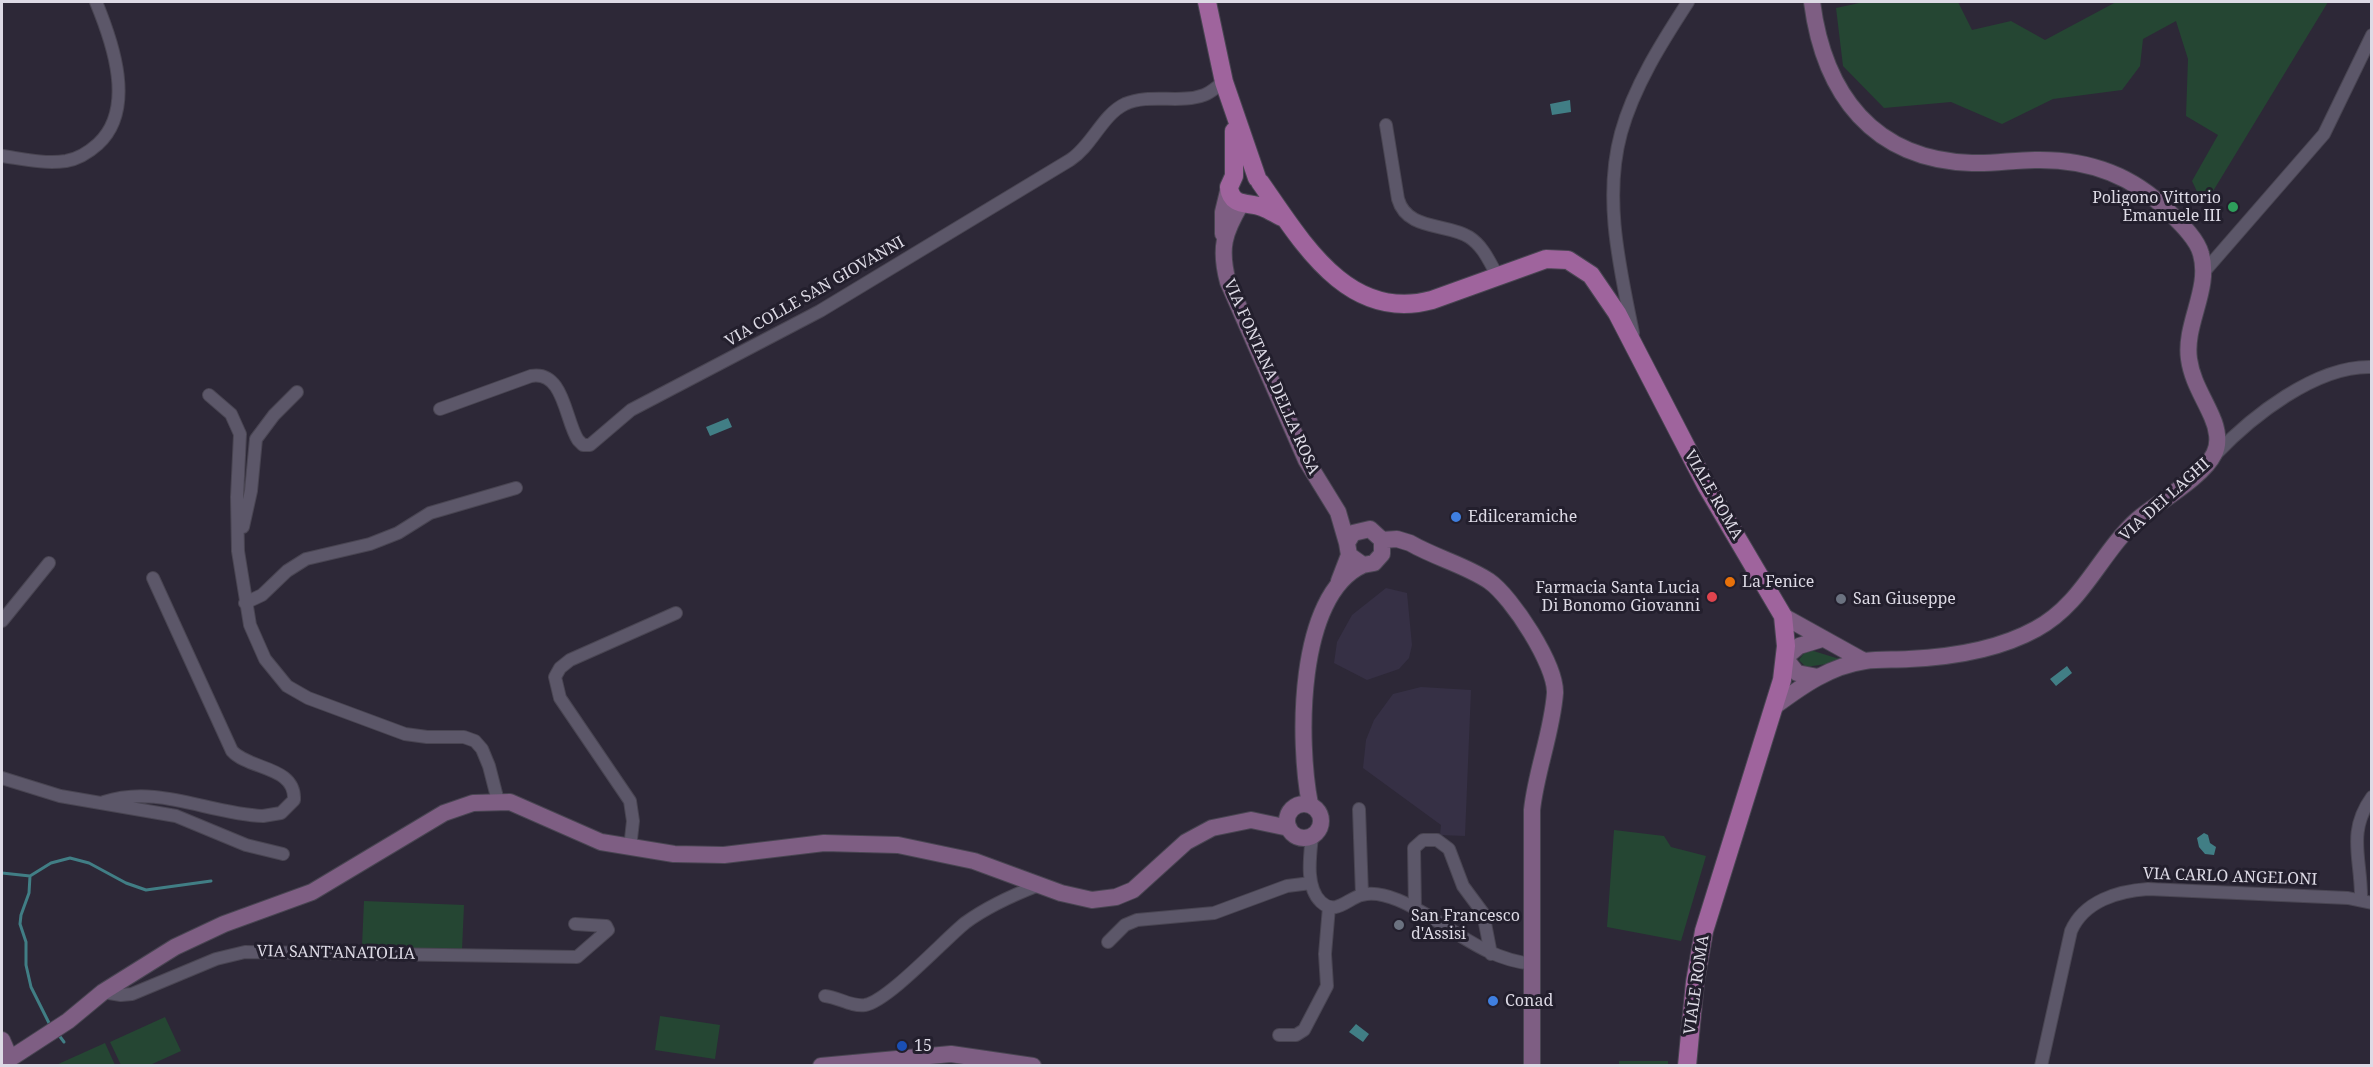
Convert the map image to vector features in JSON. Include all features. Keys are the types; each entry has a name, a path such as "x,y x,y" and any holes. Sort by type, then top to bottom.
{"main road":[{"name":"VIALE ROMA","path":"1207,2 1224,82 1258,180 1297,238 1330,272 1360,293 1387,303 1419,304 1546,259 1559,259 1577,264 1591,275 1603,290 1707,487 1783,616 1786,630 1785,658 1775,706 1704,931 1695,982 1687,1065"},
{"name":"VIA DEI LAGHI","path":"1775,706 1818,677 1864,661 1955,654 1998,644 2036,630 2072,602 2133,525 2172,495 2210,460 2216,448 2216,427 2195,381 2188,354 2202,273 2202,255 2196,243 2163,207 2123,177 2096,168 2055,160 1973,163 1950,160 1910,150 1883,136 1854,110 1836,86 1824,54 1812,2"},
{"name":"VIALE ROMA","path":"1231,182 1233,111"},
{"path":"1223,238 1244,204 1259,196 1258,180 1248,172 1231,182 1232,198 1244,204 1262,207 1286,219"},
{"name":"VIA FONTANA DELLA ROSA","path":"1231,182 1223,212 1226,275 1236,303 1308,466 1338,512 1353,554"},
{"name":"VIA FONTANA DELLA ROSA","path":"1338,512 1378,541"},
{"path":"4,1064 30,1044 68,1022 103,992 144,964 202,933 318,888 449,810 473,802 498,801 530,808 594,840 630,848 707,855 824,843 882,843 964,858 1039,885 1087,899 1116,897 1133,890 1196,835 1226,824 1251,820 1300,821 1307,786 1303,720 1307,672 1317,631 1338,584 1353,569 1353,533 1398,549 1423,550 1483,578 1501,591 1544,654 1553,675 1553,704 1536,778 1533,810 1532,1065"},
{"path":"1353,554 1374,563 1378,541"},
{"path":"1783,616 1864,661"},
{"path":"1818,677 1797,673 1785,658 1799,646 1822,639"},
{"path":"3,1041 30,1044"},
{"path":"3,1041 8,1050 4,1064"},
{"path":"821,1065 895,1062 956,1054 1033,1065"}],"street":[{"path":"2,156 42,162 70,160 91,150 111,129 118,109 117,86 107,33 96,2"},
{"path":"1636,349 1614,226 1614,192 1618,151 1623,128 1635,95 1688,2"},
{"path":"2202,273 2324,134 2372,35"},
{"name":"VIA COLLE SAN GIOVANNI","path":"440,409 531,376 542,376 549,378 555,386 579,440 583,445 590,445 631,410 820,311 1073,158 1123,106 1141,101 1198,96 1224,82"},
{"path":"1386,125 1398,200 1402,210 1419,222 1472,239 1485,253 1497,275"},
{"path":"2210,460 2248,423 2311,383 2337,371 2372,367"},
{"path":"243,585 243,524 251,491 254,444 269,422 297,392"},
{"path":"209,395 231,414 240,434 237,528 245,603 258,649 287,686 308,698 405,734 472,739 484,753 498,801"},
{"path":"245,603 262,595 287,571 306,559 370,544 398,533 430,513 516,488"},
{"path":"2,621 49,563"},
{"path":"104,802 122,797 147,796 263,816 281,813 294,800 292,788 284,777 238,757 232,751 153,578"},
{"path":"630,848 633,821 630,801 560,698 555,677 567,662 676,613"},
{"path":"2,778 60,796 104,802 182,818 246,844 284,854"},
{"path":"2366,902 2356,832 2361,815 2372,797"},
{"path":"1359,809 1362,895"},
{"path":"1300,821 1310,855 1311,883 1318,899 1329,907 1341,906 1362,895 1389,897 1415,909 1491,954 1507,961 1533,964"},
{"path":"1415,909 1414,848 1423,840 1437,840 1448,847 1463,886 1482,910 1491,954"},
{"path":"1108,942 1125,926 1137,920 1214,913 1287,886 1311,883"},
{"path":"825,996 859,1005 870,1003 971,919 1006,898 1039,885"},
{"name":"VIA CARLO ANGELONI","path":"2041,1065 2071,931 2079,917 2100,900 2125,891 2148,889 2366,902"},
{"path":"1279,1035 1296,1035 1304,1030 1327,986 1325,954 1329,907"},
{"name":"VIA SANT'ANATOLIA","path":"103,992 132,994 216,959 245,952 577,957 608,930 606,926 575,924"}],"shaded area":[{"path":"1864,2 1958,2 1972,30 2011,21 2045,40 2116,2 2328,2 2204,206 2192,181 2218,135 2186,116 2188,59 2176,21 2143,39 2140,66 2122,90 2053,99 2002,124 1951,102 1884,108 1843,66 1836,8"},
{"path":"1570,100 1571,112 1552,115 1550,104"},
{"path":"728,418 732,427 710,436 706,427"},
{"path":"1386,588 1407,593 1412,645 1409,658 1399,669 1367,680 1334,663 1337,642 1352,615"},
{"path":"1807,649 1846,661 1806,667 1799,660"},
{"path":"2067,666 2072,673 2056,686 2050,679"},
{"path":"1421,687 1471,690 1465,836 1440,835 1441,825 1363,768 1366,740 1374,720 1393,694"},
{"path":"1614,830 1664,836 1671,847 1706,856 1681,941 1607,927"},
{"path":"2204,833 2208,835 2210,843 2216,847 2214,855 2205,854 2199,847 2197,838"},
{"path":"364,901 464,905 462,950 362,946"},
{"path":"660,1016 720,1025 715,1059 655,1050"},
{"path":"165,1017 181,1051 150,1065 121,1065 110,1042"},
{"path":"1356,1024 1369,1034 1363,1042 1349,1032"},
{"path":"105,1043 115,1065 56,1065"},
{"path":"1619,1061 1668,1061 1668,1066 1619,1065"}],"waterway":[{"path":"2,873 30,876 51,863 70,858 89,863 126,883 146,890 211,881"},
{"path":"30,876 29,893 20,924 26,942 26,965 31,987 50,1025"},
{"path":"58,1034 64,1042"}],"place":[{"name":"Poligono Vittorio Emanuele III","path":"2233,207"},
{"name":"Edilceramiche","path":"1456,517"},
{"name":"La Fenice","path":"1730,582"},
{"name":"Farmacia Santa Lucia Di Bonomo Giovanni","path":"1712,597"},
{"name":"San Giuseppe","path":"1841,599"},
{"name":"San Francesco d'Assisi","path":"1399,925"},
{"name":"Conad","path":"1493,1001"},
{"name":"15","path":"902,1046"}]}
